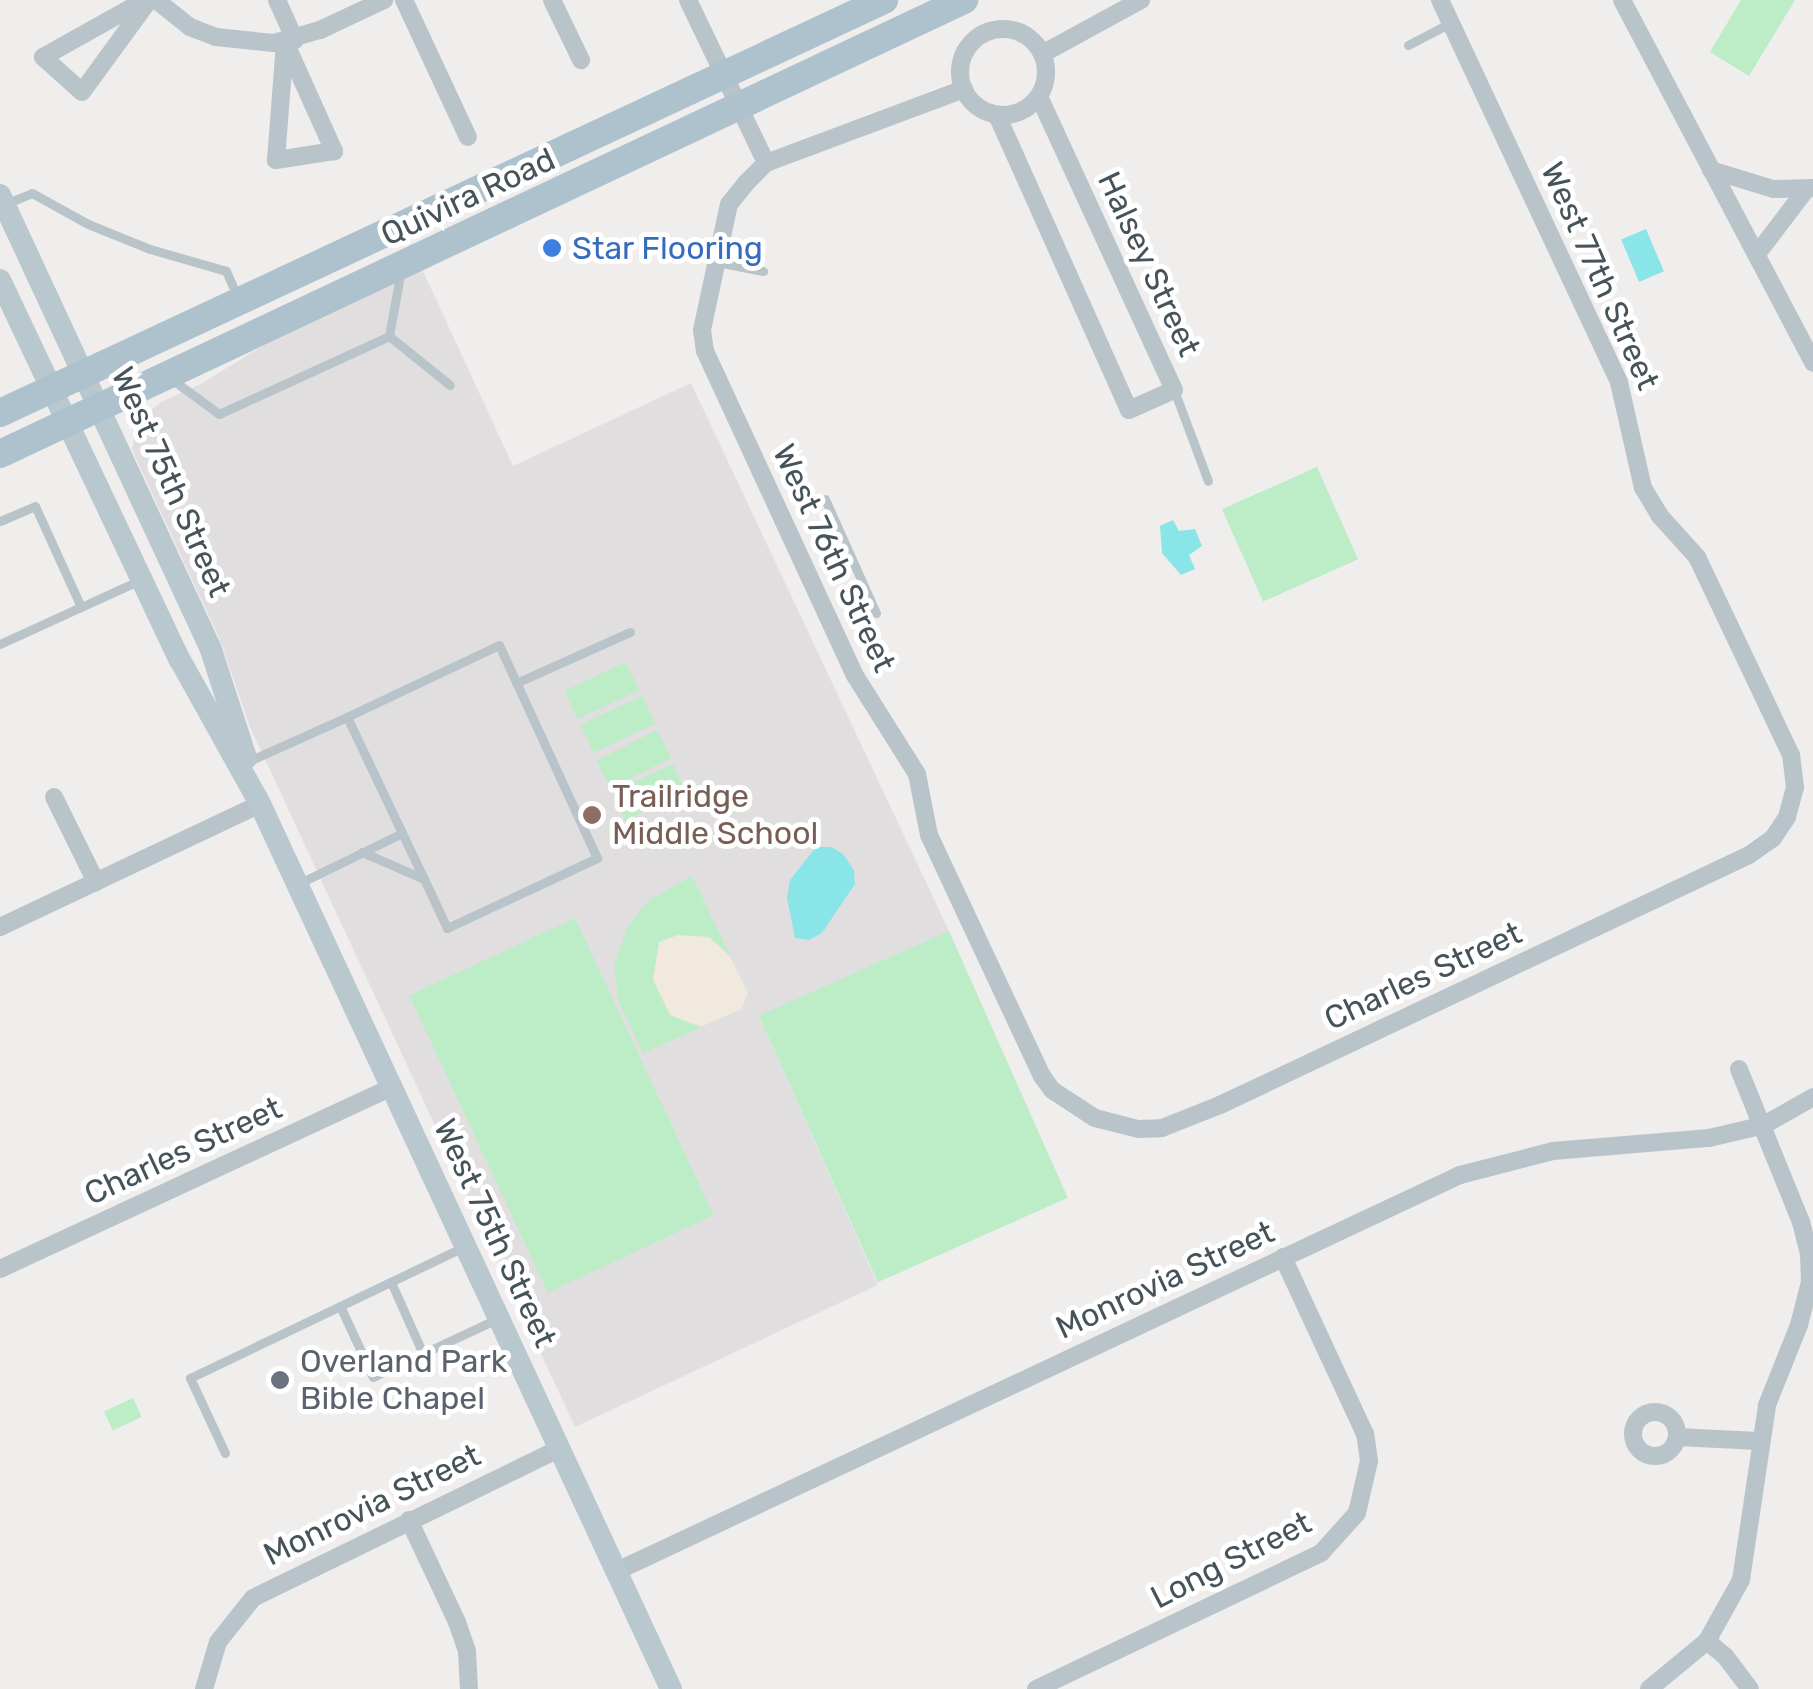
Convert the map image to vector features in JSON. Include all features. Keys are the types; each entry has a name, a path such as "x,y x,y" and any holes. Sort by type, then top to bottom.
{"main road":[{"name":"Quivira Road","path":"0,413 884,0"},
{"name":"Quivira Road","path":"0,454 964,0"},
{"name":"West 75th Street","path":"2,200 86,372 210,646 260,804"},
{"name":"West 75th Street","path":"0,280 180,660 260,804 671,1689"}],"street":[{"path":"150,0 82,92 43,56 150,0"},
{"path":"150,0 190,26 216,36 290,41 384,0"},
{"path":"277,0 290,41 294,60 334,151 276,160 290,41"},
{"path":"404,0 468,136"},
{"path":"552,0 581,60"},
{"path":"688,0 766,163 964,89"},
{"path":"1042,54 1141,0"},
{"name":"West 77th Street","path":"1440,0 1619,382 1643,488 1660,516 1703,567 1791,755 1795,786 1788,818 1768,842"},
{"path":"1622,0 1813,363"},
{"path":"1007,29 1021,33 1042,54 1045,83 1039,97 1019,113 997,115 981,110 964,89 961,60 978,36 1007,29"},
{"name":"Halsey Street","path":"997,115 1129,410 1174,390 1039,97"},
{"name":"West 76th Street","path":"766,163 729,204 702,330 704,352 854,674 917,774 930,834 1042,1076 1052,1090 1095,1118"},
{"path":"1711,170 1773,189 1809,190"},
{"path":"1757,254 1809,190"},
{"path":"54,797 96,882"},
{"path":"0,927 260,804"},
{"name":"Charles Street","path":"1095,1118 1138,1129 1162,1128 1193,1117 1749,856 1768,842"},
{"path":"1650,1689 1707,1641 1730,1606 1746,1561 1759,1442 1774,1380 1806,1328 1809,1254 1764,1124 1739,1068"},
{"name":"Charles Street","path":"0,1269 392,1087"},
{"name":"Monrovia Street","path":"617,1571 1432,1187 1499,1161 1552,1151 1710,1138 1764,1124 1813,1097"},
{"name":"Long Street","path":"1036,1689 1321,1553 1357,1513 1366,1488 1365,1434 1283,1258"},
{"path":"1678,1437 1759,1442"},
{"name":"Monrovia Street","path":"204,1689 218,1642 253,1598 560,1448"},
{"path":"408,1520 457,1622 467,1651 468,1689"},
{"path":"1707,1641 1725,1656 1750,1689"}],"lane":[{"path":"1408,45 1450,23"},
{"path":"2,200 32,192 104,231 226,271 239,300"},
{"path":"716,262 764,271"},
{"path":"389,336 401,267"},
{"path":"168,377 220,414 389,336"},
{"path":"389,336 450,385"},
{"path":"1174,390 1208,481"},
{"path":"825,500 876,613"},
{"path":"0,522 35,506 80,606"},
{"path":"0,644 142,579"},
{"path":"516,683 630,632"},
{"path":"247,762 499,645 597,858 447,928 347,717"},
{"path":"298,884 402,833"},
{"path":"362,852 424,879"},
{"path":"225,1453 190,1378 466,1246"},
{"path":"391,1282 423,1354"},
{"path":"340,1306 373,1377 499,1318"}],"shaded area":[{"name":"Trailridge Middle School","path":"422,269 513,466 691,383 949,931 760,1018 878,1285 575,1427 250,727 220,640 132,450 137,422 161,402 201,384 269,342"}],"green space":[{"path":"1741,0 1795,0 1749,76 1710,52"},
{"path":"1317,467 1358,559 1263,602 1222,509"},
{"path":"626,662 639,690 577,719 564,691"},
{"path":"642,696 655,724 593,753 580,725"},
{"path":"657,730 671,758 610,788 596,761"},
{"path":"673,764 686,792 625,820 612,792"},
{"path":"692,876 748,993 742,1009 643,1053 619,1003 614,964 627,928 648,901"},
{"path":"575,918 714,1215 548,1293 409,995"},
{"path":"949,931 1068,1198 878,1282 759,1016"},
{"path":"133,1398 142,1417 113,1431 104,1412"}],"sand":[{"path":"678,935 709,937 730,956 748,993 742,1009 701,1027 670,1015 653,980 659,942"}],"water":[{"path":"1646,229 1664,271 1639,282 1621,240"},
{"path":"1173,520 1179,531 1195,529 1202,546 1189,555 1195,569 1181,575 1162,553 1160,526"},
{"path":"816,847 831,847 843,854 854,870 855,884 822,933 809,940 795,938 787,898 790,880"}],"place":[{"name":"Star Flooring","path":"552,248"},
{"name":"Trailridge Middle School","path":"592,815"},
{"name":"Overland Park Bible Chapel","path":"280,1380"}]}
